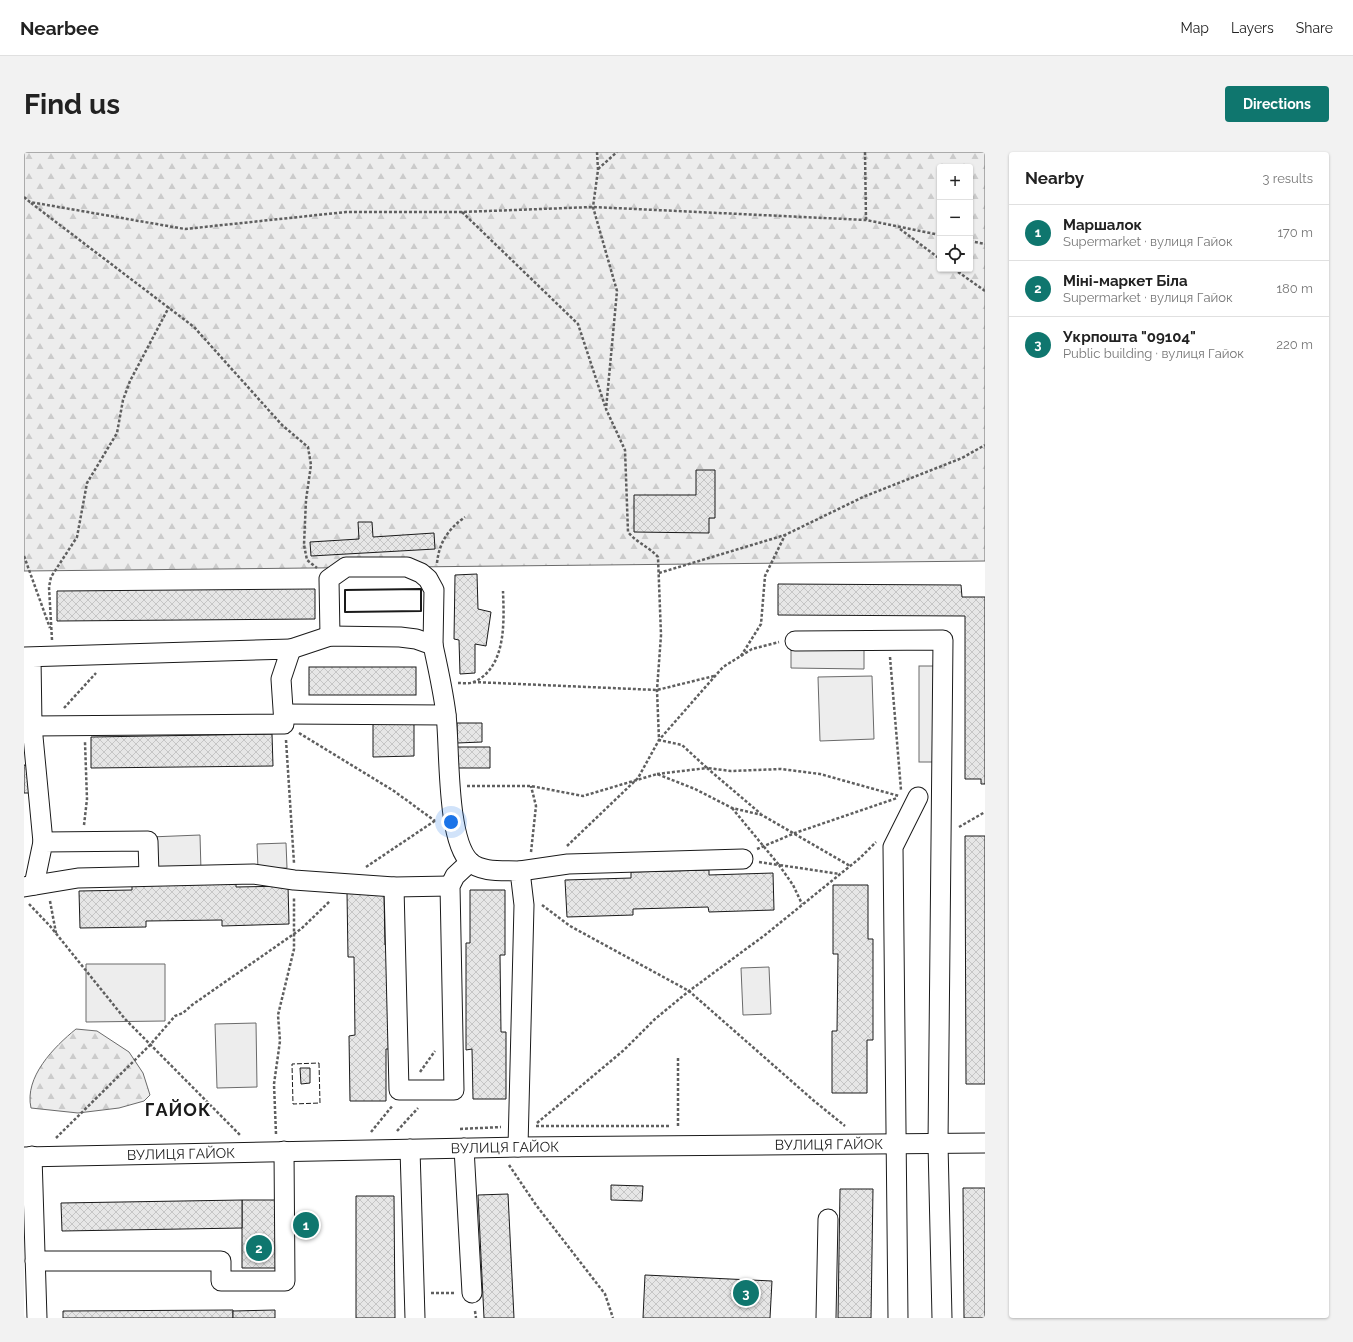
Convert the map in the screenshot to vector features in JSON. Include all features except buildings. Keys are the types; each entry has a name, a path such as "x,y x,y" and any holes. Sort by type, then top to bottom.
{"street":[{"path":"330,636 330,579 346,567 407,567 421,573 428,579 434,590 433,645 442,684 446,715 451,786 457,837 461,849 470,862 484,869 530,869 743,859"},
{"path":"433,645 416,639 400,636 330,636 291,649 27,657 40,726 43,842 32,888 78,878 149,875 253,874 294,880 394,887 450,886"},
{"path":"795,641 943,640 938,1144 942,1318"},
{"path":"284,719 281,679 291,649"},
{"path":"40,726 446,715"},
{"path":"898,1318 893,847 910,797"},
{"path":"43,842 148,841 149,875"},
{"path":"394,887 399,1090 454,1090 450,886 455,876 470,862"},
{"path":"518,1148 524,906 522,891 530,869"},
{"path":"35,1261 221,1261 222,1281 286,1281 280,1143"},
{"name":"ВУЛИЦЯ ГАЙОК","path":"28,1157 280,1143 410,1149 985,1143"},
{"path":"464,1148 472,1294"},
{"path":"410,1149 415,1318"},
{"path":"28,1157 37,1318"},
{"path":"826,1318 828,1219"}],"path":[{"path":"597,152 598,170 593,207 617,291 606,409"},
{"path":"598,170 616,152"},
{"path":"865,152 866,220"},
{"path":"24,197 194,327 282,425 308,447 311,465 306,500 304,545 307,560 330,579"},
{"path":"30,202 185,229 346,212 462,212 593,207 866,220 898,228 937,234"},
{"path":"462,212 578,324 606,409 625,450 628,532 636,541 650,548 658,556 661,635 657,690 659,740"},
{"path":"898,228 937,257"},
{"path":"973,242 985,244"},
{"path":"958,272 985,291"},
{"path":"53,656 49,587 50,577 77,537 87,483 117,433 123,400 130,381 168,307"},
{"path":"659,573 785,535 863,497 962,458 985,444"},
{"path":"434,590 441,543 447,533 464,517"},
{"path":"741,656 761,624 764,576 785,535"},
{"path":"24,556 52,633"},
{"path":"473,682 485,675 495,661 504,633 503,591"},
{"path":"888,640 910,797"},
{"path":"530,869 638,778 659,740 722,667 752,649 773,642 795,641"},
{"path":"40,726 112,655"},
{"path":"442,684 473,682 657,690 715,676"},
{"path":"284,719 394,791 457,837"},
{"path":"280,1143 274,1084 280,1042 278,1015 294,949 294,840 284,719"},
{"path":"82,841 88,799 84,725"},
{"path":"659,740 682,745 762,815 850,866"},
{"path":"451,786 531,786 583,796 603,791 638,778 657,774 708,768 731,771 781,769 820,774 910,797"},
{"path":"657,774 695,789 732,808 762,815"},
{"path":"530,869 536,806 531,786"},
{"path":"898,803 910,797"},
{"path":"743,859 764,845 795,833 910,797"},
{"path":"54,1140 150,1045 175,1016 183,1013 192,1005 294,934 362,870 453,808"},
{"path":"732,808 779,865 793,885 802,904"},
{"path":"941,837 985,812"},
{"path":"533,1126 624,1050 656,1019 689,991 765,935 850,866 882,836"},
{"path":"743,859 840,874"},
{"path":"32,888 56,934"},
{"path":"32,888 56,934 125,1019 241,1137"},
{"path":"522,891 570,926 689,991 813,1100 845,1126"},
{"path":"678,1058 678,1126"},
{"path":"397,1131 434,1090"},
{"path":"509,1166 536,1205 605,1294 613,1318"},
{"path":"414,1293 472,1294 476,1318"}],"shaded area":[{"path":"791,635 864,635 864,669 791,668"},
{"path":"919,666 939,666 939,762 919,762"},
{"path":"872,676 874,739 820,741 818,677"},
{"path":"200,835 201,871 151,872 150,837"},
{"path":"286,843 287,868 258,869 257,844"},
{"path":"86,964 165,964 165,1021 86,1022"},
{"path":"769,967 771,1014 743,1015 741,968"},
{"path":"256,1023 257,1087 217,1088 215,1024"}],"green space":[{"path":"24,152 985,152 985,561 24,571"},
{"path":"76,1029 97,1031 129,1052 143,1073 150,1095 144,1101 119,1108 78,1113 31,1108 30,1096 36,1074 50,1054"}],"fence":[{"path":"319,1063 320,1103 293,1104 292,1064 319,1063"}],"wall":[{"path":"421,589 421,611 345,612 345,590 421,589"}],"place":[{"name":"Маршалок","path":"306,1225"},
{"name":"Міні-маркет Біла","path":"259,1248"},
{"name":"Укрпошта \"09104\"","path":"746,1293"}],"district":[{"name":"ГАЙОК","path":"178,1109"}]}
